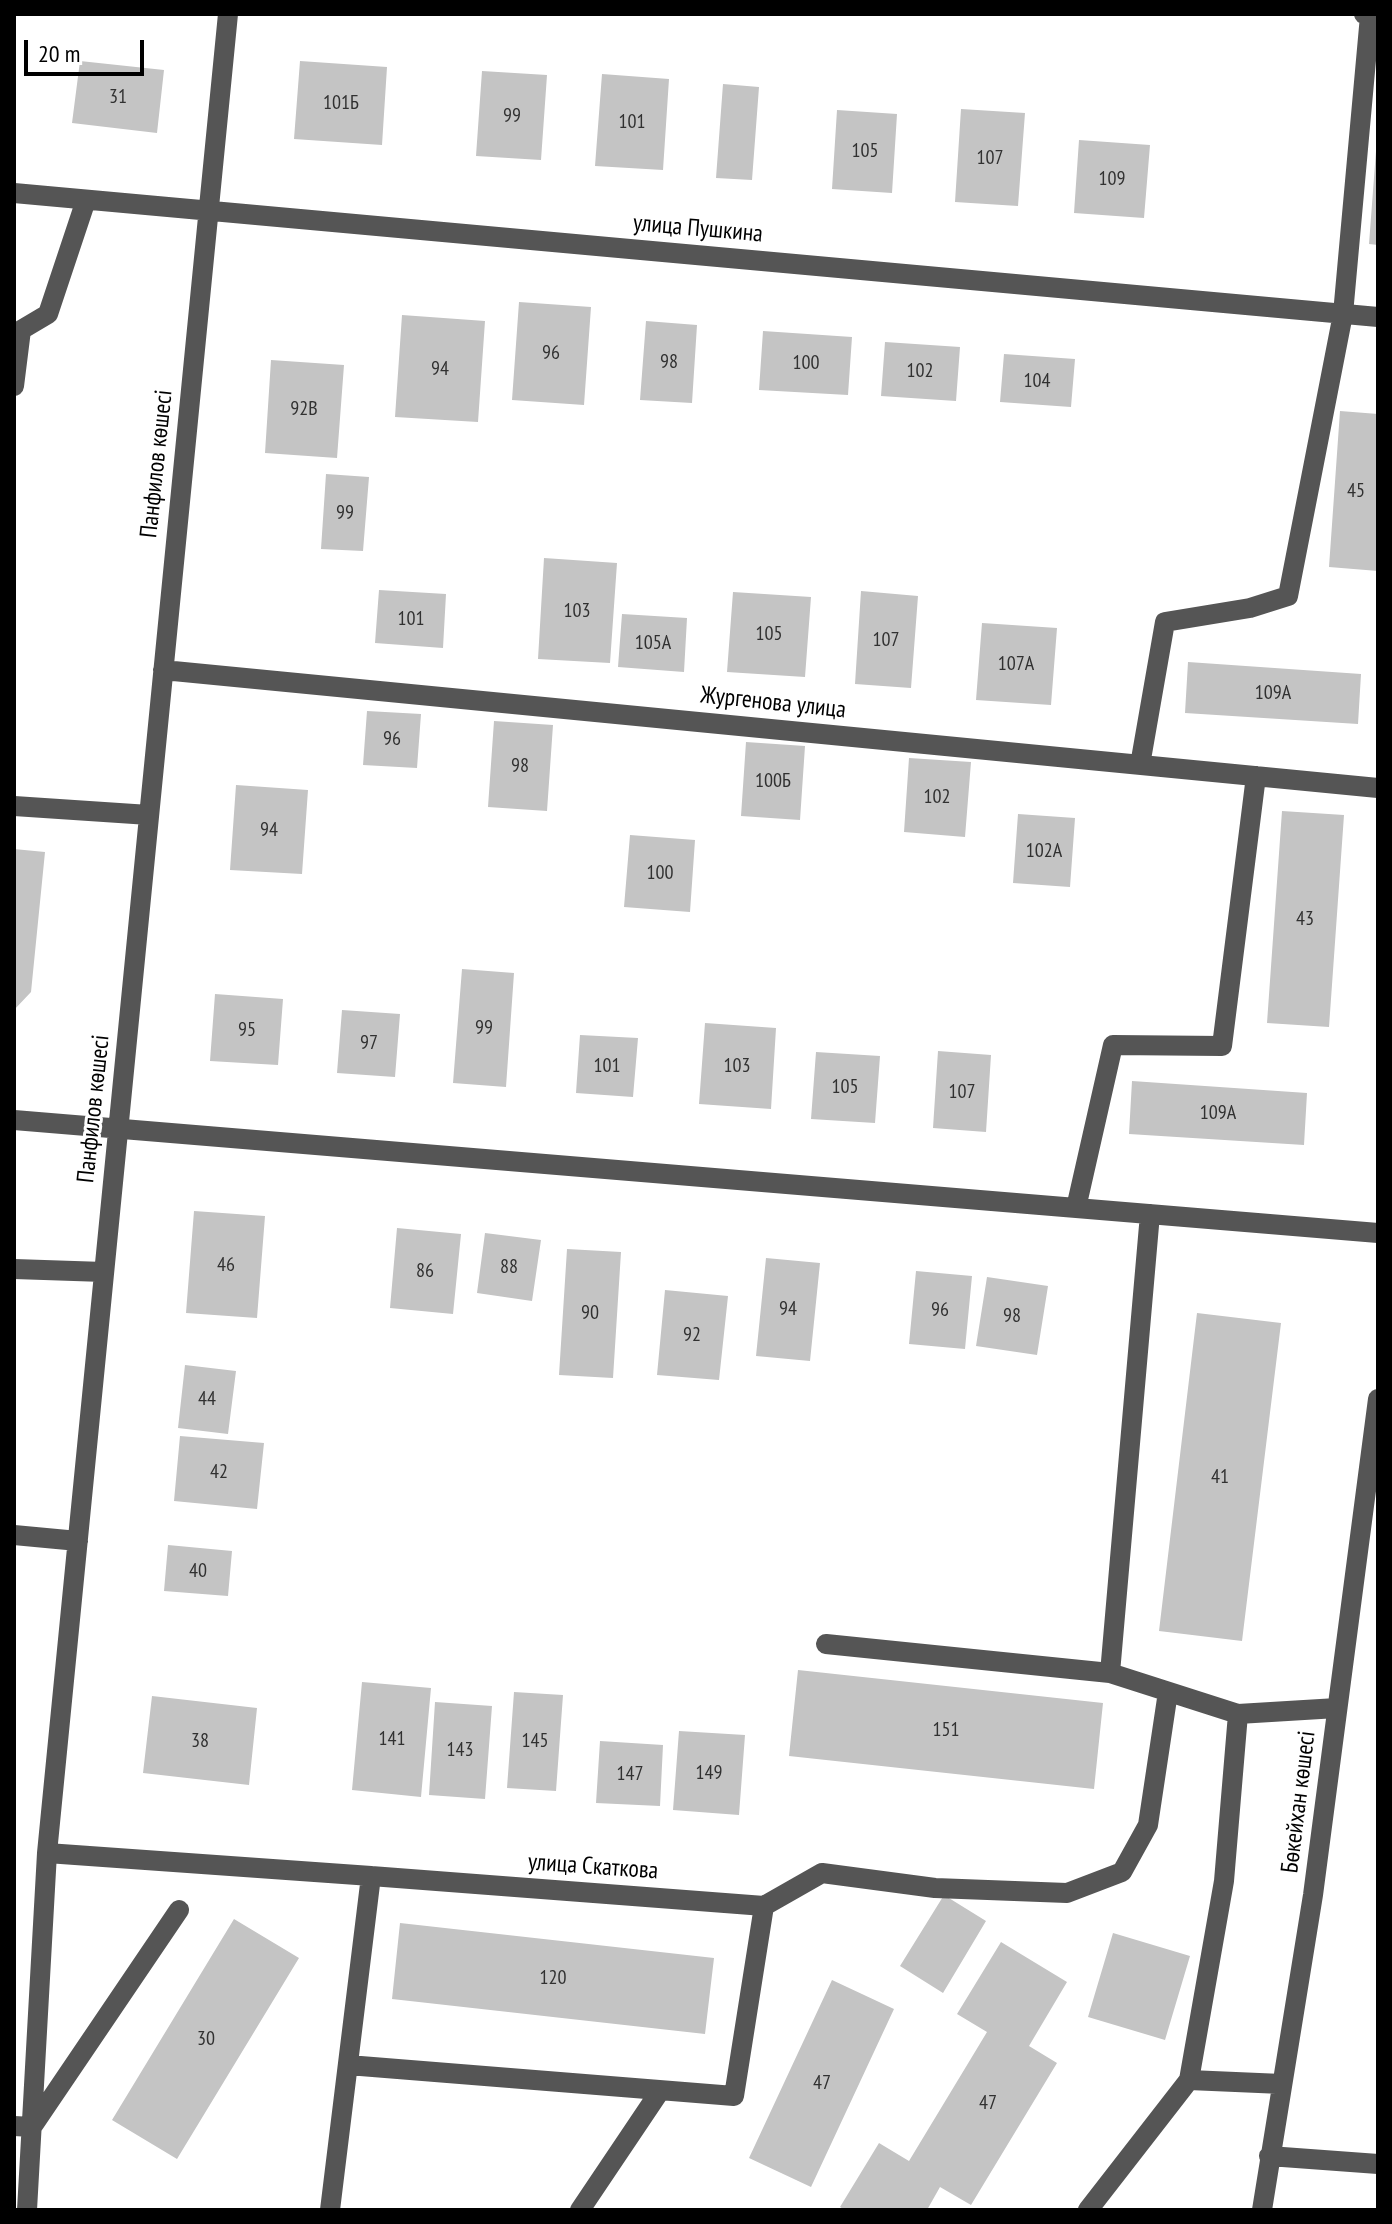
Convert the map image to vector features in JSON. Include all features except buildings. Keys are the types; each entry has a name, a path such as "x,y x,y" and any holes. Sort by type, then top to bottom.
{"street":[{"name":"Панфилов көшесі","path":"30,2208 23,2126 47,1853 228,14"},
{"path":"1140,765 1165,622 1250,608 1288,596 1343,314 1370,16 1364,14"},
{"name":"улица Пушкина","path":"14,193 1378,317"},
{"path":"14,386 18,331 48,314 86,200"},
{"name":"Жургенова улица","path":"163,670 1378,788"},
{"path":"1076,1208 1113,1045 1222,1046 1256,776"},
{"path":"14,806 149,815"},
{"path":"14,1120 1378,1233"},
{"path":"1110,1673 1150,1214"},
{"path":"14,1269 104,1272"},
{"name":"Бөкейхан көшесі","path":"1262,2210 1313,1895 1378,1399"},
{"path":"14,1535 78,1541"},
{"path":"826,1644 1110,1673 1238,1714 1337,1708"},
{"path":"348,2065 734,2096 764,1906 822,1873 935,1888 1067,1893 1122,1872 1148,1825 1168,1692"},
{"path":"1088,2210 1189,2080 1224,1881 1238,1714"},
{"name":"улица Скаткова","path":"47,1853 764,1906"},
{"path":"330,2210 371,1876"},
{"path":"23,2126 179,1910"},
{"path":"1189,2080 1282,2084"},
{"path":"580,2210 660,2091"},
{"path":"1269,2156 1378,2164"}]}
